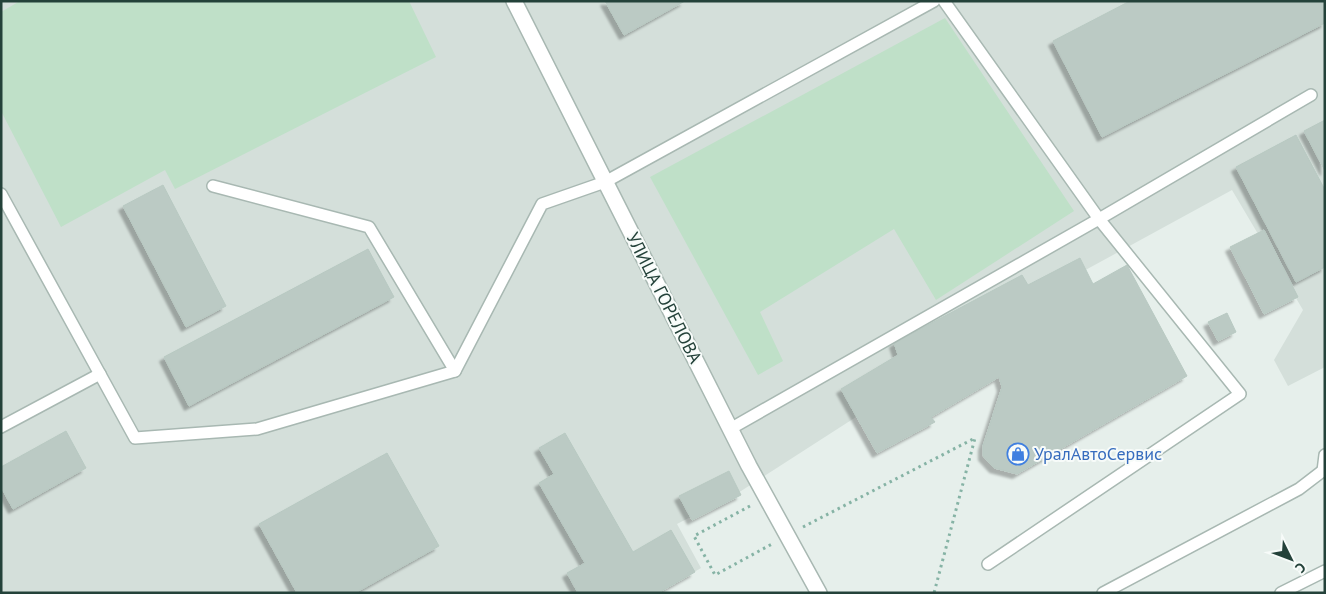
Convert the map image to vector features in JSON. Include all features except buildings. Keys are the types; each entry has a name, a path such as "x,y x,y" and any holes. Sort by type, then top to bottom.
{"street":[{"name":"УЛИЦА ГОРЕЛОВА","path":"514,1 730,429 819,593"}],"lane":[{"path":"1,194 135,438 257,430 455,371 542,204 605,182 934,1"},
{"path":"944,1 1099,218 1240,394 988,564"},
{"path":"730,429 1311,95"},
{"path":"213,186 369,227 455,371"},
{"path":"1,427 100,374"},
{"path":"1103,593 1299,489 1324,470 1325,456"},
{"path":"1281,593 1325,571"}],"path":[{"path":"754,514 750,506 694,536 715,575 975,438 934,593"},
{"path":"767,537 776,552"}],"shaded area":[{"path":"1,1 1325,1 1325,367 1288,386 1274,360 1303,310 1232,190 1080,273 741,491 677,524 701,568 658,593 1,593"}],"green space":[{"path":"20,1 409,1 436,57 175,189 165,170 61,227 1,111 1,12"},
{"path":"945,18 1074,211 936,300 894,229 760,312 783,361 758,375 650,177"}],"place":[{"name":"УралАвтоСервис","path":"1018,454"}]}
